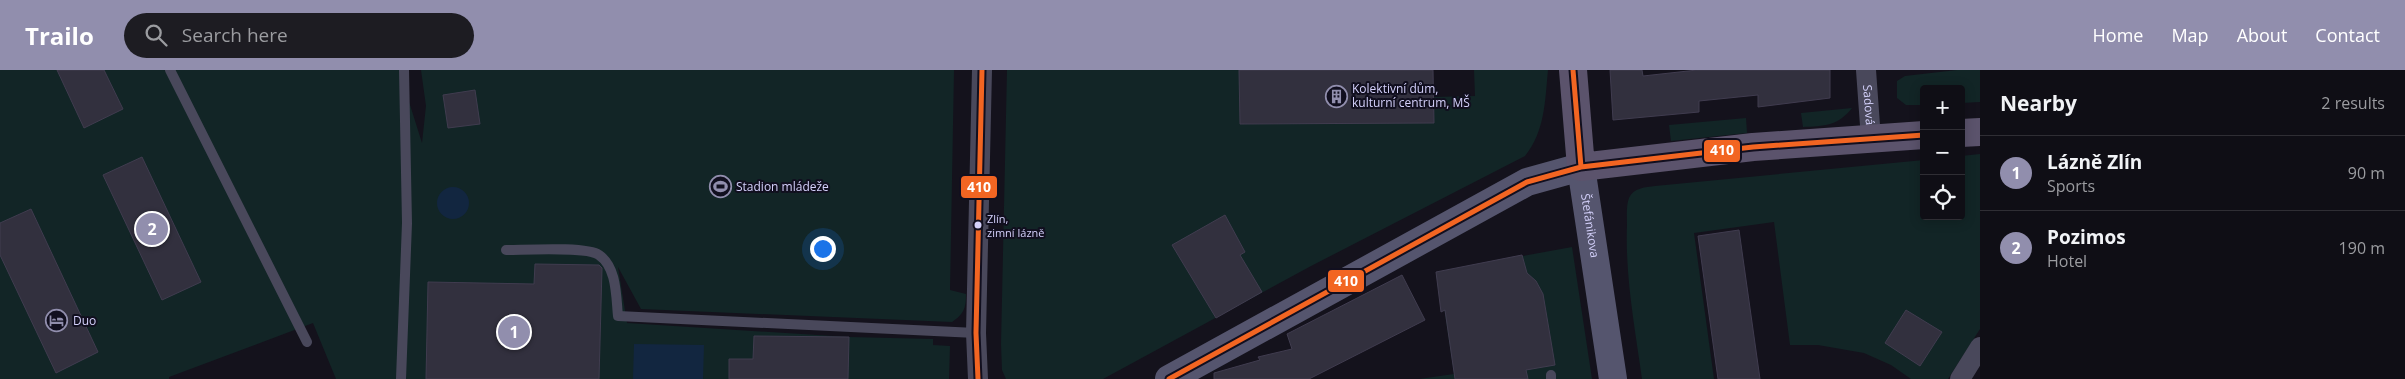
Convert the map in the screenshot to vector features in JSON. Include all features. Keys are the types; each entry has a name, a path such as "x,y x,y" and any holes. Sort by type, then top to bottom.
{"main road":[{"name":"Štefánikova","path":"1573,70 1581,167"},
{"path":"1965,133 1980,132"},
{"path":"1581,167 1754,147 1920,135"}],"street":[{"path":"978,379 976,333 982,70"},
{"name":"Sadová","path":"1866,70 1871,139"},
{"path":"1168,379 1527,182 1581,167"},
{"name":"Štefánikova","path":"1581,167 1613,379"},
{"path":"1960,379 1980,347"}],"lane":[{"path":"170,70 307,342"},
{"path":"401,379 407,223 404,70"},
{"path":"506,250 579,250 598,254 610,268 615,288 618,316 976,333"}],"green space":[{"path":"0,70 399,70 422,143 426,106 421,70 954,70 950,290 966,294 966,303 964,310 952,322 641,309 618,267 627,323 849,337 933,339 933,345 950,346 949,379 336,379 313,323 169,377 169,379 0,379"},
{"path":"1007,70 1274,70 1240,124 1253,124 1434,122 1434,97 1475,96 1474,70 1548,70 1543,115 1537,136 1525,156 1311,266 1103,379 1006,379 1002,370 1001,344"},
{"path":"1957,70 1980,70 1980,102 1965,103 1965,85 1920,85 1920,105 1906,105 1897,98 1897,81 1905,76"},
{"path":"1852,108 1836,122 1803,127 1801,113"},
{"path":"1746,118 1747,133 1671,141 1669,125"},
{"path":"1980,154 1980,329 1948,379 1911,379 1891,365 1864,353 1818,345 1790,345 1774,222 1694,233 1714,379 1642,379 1631,302 1627,244 1627,208 1629,198 1633,192 1655,186 1920,160 1920,220 1965,220 1965,156"},
{"path":"1572,247 1592,379 1419,379 1454,374 1441,288 1438,288 1436,272"}],"water":[{"path":"453,187 465,191 469,203 465,215 453,219 441,215 437,203 441,191"},
{"path":"634,344 704,345 703,379 633,379"}],"building":[{"path":"57,70 104,70 123,109 84,128"},
{"name":"Kolektivní dům, kulturní centrum, MŠ","path":"1239,70 1433,70 1434,123 1240,124"},
{"path":"1610,70 1642,70 1643,76 1697,70 1830,70 1830,98 1758,107 1758,95 1699,101 1699,112 1613,120"},
{"path":"475,90 480,124 448,128 443,95"},
{"path":"142,157 201,282 162,300 103,175"},
{"name":"Duo","path":"31,209 98,352 56,373 0,255 0,223"},
{"path":"1225,215 1245,252 1240,255 1262,292 1216,318 1172,245"},
{"path":"1739,230 1760,379 1718,379 1698,236"},
{"path":"1522,255 1527,273 1536,281 1543,294 1555,365 1526,370 1528,379 1455,379 1445,310 1441,312 1436,272"},
{"path":"535,264 599,265 602,268 599,379 426,379 428,282 534,284"},
{"path":"1402,275 1425,320 1309,379 1214,379 1214,373 1260,360 1258,357 1292,349 1287,334"},
{"path":"1906,310 1942,332 1920,366 1885,343"},
{"path":"754,336 849,337 848,379 729,379 729,359 753,359"}],"transit line":[{"name":"410","path":"978,379 976,333 982,70"},
{"name":"410","path":"1573,70 1581,167"},
{"name":"410","path":"1169,379 1527,182 1581,167 1753,147 1920,135"}],"place":[{"name":"Kolektivní dům, kulturní centrum, MŠ","path":"1336,96"},
{"name":"Stadion mládeže","path":"720,187"},
{"name":"Zlín, zimní lázně","path":"978,225"},
{"name":"Pozimos","path":"152,229"},
{"name":"Duo","path":"57,321"},
{"name":"Lázně Zlín","path":"514,332"}]}
